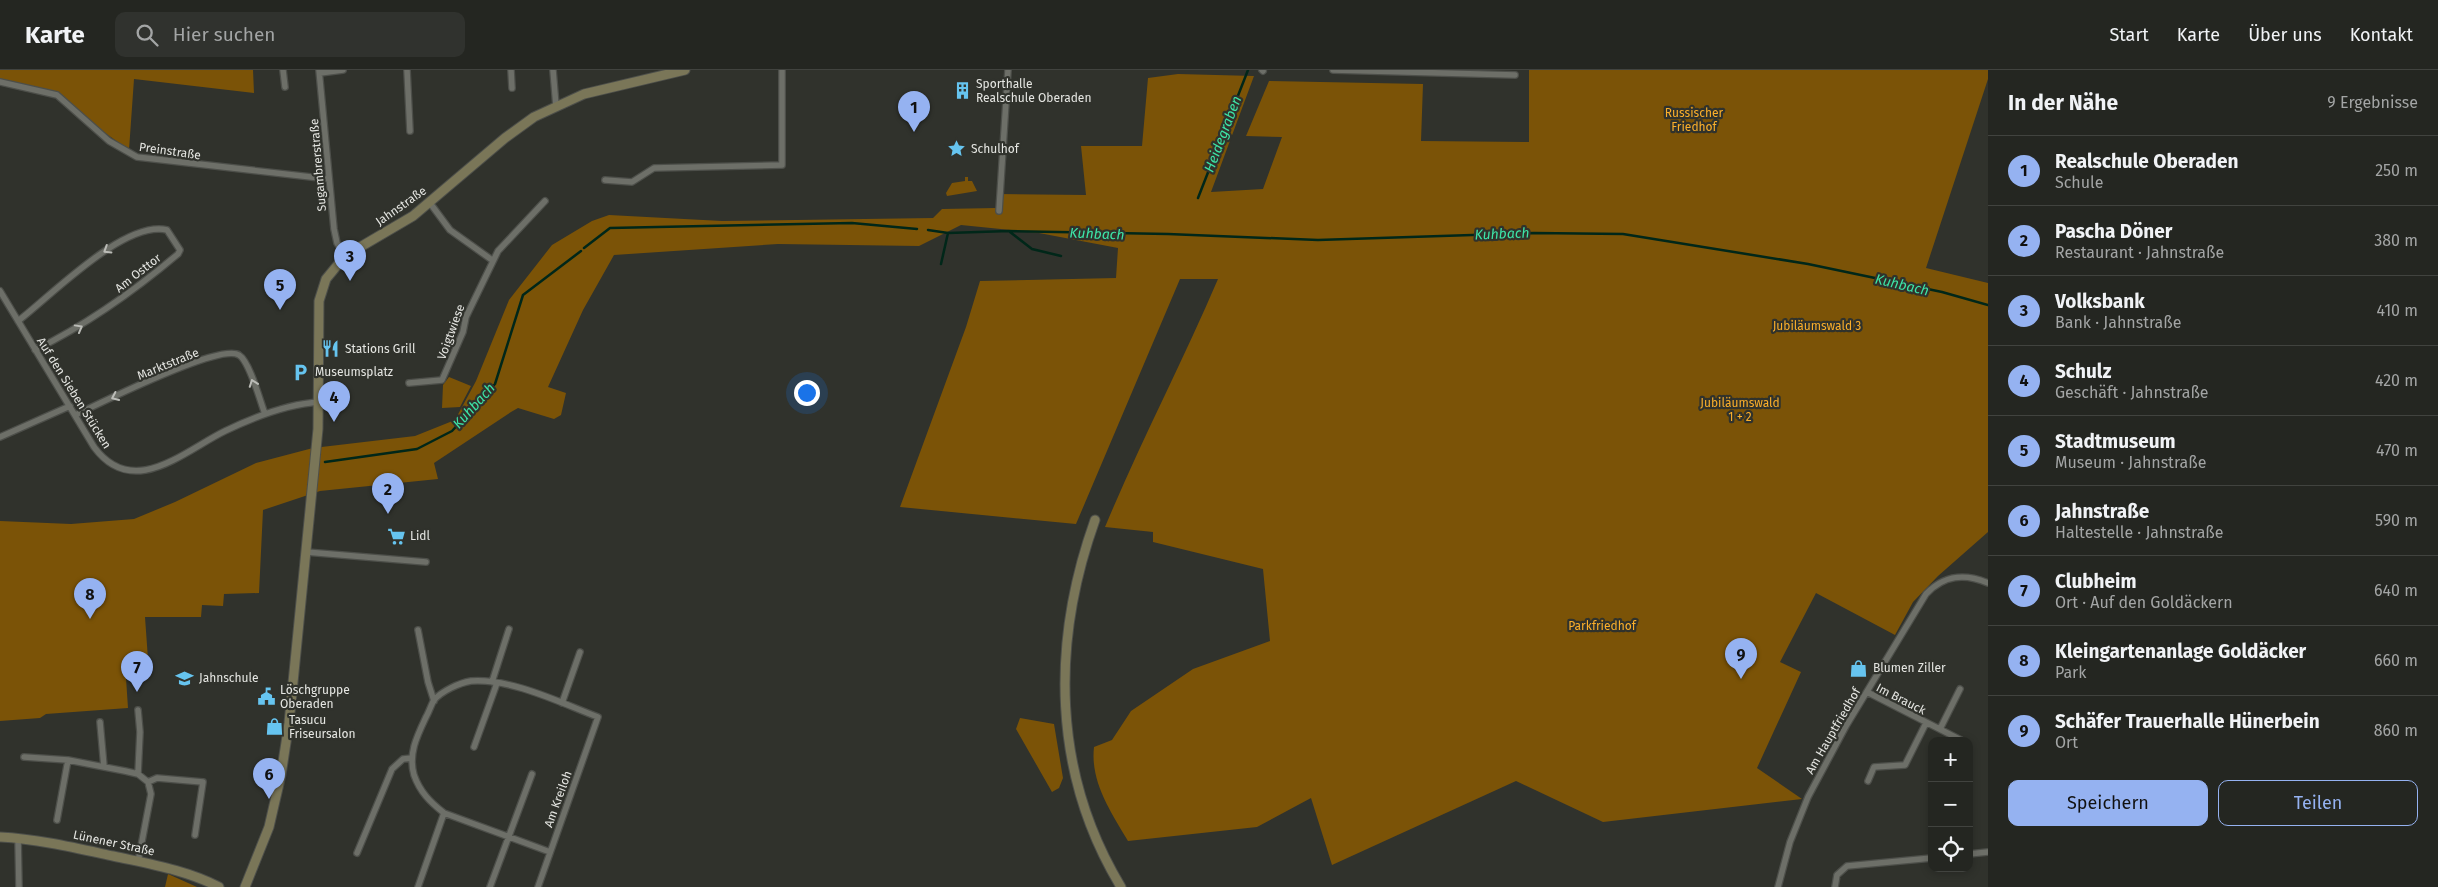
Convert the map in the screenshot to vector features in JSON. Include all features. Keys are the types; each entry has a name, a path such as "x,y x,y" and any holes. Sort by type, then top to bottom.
{"main road":[{"name":"Jahnstraße","path":"245,887 263,845 290,723 319,402 319,301 329,275 345,256 397,227 430,203 505,138 534,117 556,106 593,92 686,70"},
{"path":"1095,520 1080,567 1068,621 1065,671 1066,722 1073,766 1083,804 1100,846 1121,887"},
{"name":"Lünener Straße","path":"0,837 18,838 138,862 188,874 219,887"}],"street":[{"path":"283,70 285,87"},
{"path":"319,72 342,70"},
{"path":"407,70 410,131"},
{"path":"511,70 512,88"},
{"path":"553,70 556,106"},
{"path":"605,180 632,182 654,168 782,165 782,70"},
{"path":"999,211 1008,70"},
{"path":"1333,70 1516,75"},
{"name":"Sugambrerstraße","path":"319,72 335,236 345,256"},
{"name":"Preinstraße","path":"0,82 57,95 109,141 137,158 329,179"},
{"name":"Voigtwiese","path":"410,383 442,380 463,332 466,317 492,260 498,251 545,201"},
{"path":"430,203 450,230 492,260"},
{"name":"Am Osttor","path":"18,321 84,266 119,242 138,234 163,229 168,230 178,245 180,250 178,254 115,304 84,325 36,350"},
{"name":"Auf den Sieben Stücken","path":"0,291 94,447 104,459 124,469 140,471 175,460 222,432 265,414 302,404 319,402"},
{"name":"Marktstraße","path":"75,416 170,371 233,354 241,356 247,365 265,414"},
{"path":"0,436 70,406"},
{"path":"306,552 426,562"},
{"name":"Am Hauptfriedhof","path":"1778,887 1790,842 1803,808 1846,726 1926,594 1934,586 1951,578 1970,577 1988,583"},
{"path":"474,747 509,629"},
{"path":"418,630 428,682 434,701"},
{"path":"550,852 444,813 430,802 420,790 414,774 412,758 414,744 434,701 457,685 468,682 494,682 562,703 580,652"},
{"path":"1940,730 1960,689"},
{"name":"Im Brauck","path":"1867,692 1955,737"},
{"name":"Am Kreiloh","path":"538,887 598,717 562,703"},
{"path":"138,710 140,732 138,774"},
{"path":"100,722 104,767"},
{"name":"Im Brauck","path":"1868,781 1874,767 1905,766 1926,723"},
{"path":"24,756 68,760 138,774 148,782 151,794 138,862"},
{"path":"357,853 392,769 403,759 412,758"},
{"path":"57,820 68,760"},
{"path":"490,887 532,774"},
{"path":"148,782 157,778 203,782 195,835"},
{"path":"418,887 444,813"},
{"path":"18,838 19,887"},
{"path":"1973,854 1988,852"},
{"path":"1835,887 1837,874 1847,866 1928,858"}],"green space":[{"path":"0,70 253,70 254,93 134,79 129,150 45,90 0,80"},
{"path":"1529,70 1988,70 1988,79 1926,268 1988,283 1988,532 1938,576 1913,602 1895,635 1816,593 1780,662 1801,672 1757,768 1802,799 1603,822 1516,781 1332,865 1311,798 1257,827 1128,841 1103,796 1095,772 1094,747 1112,740 1131,711 1193,669 1270,641 1263,569 1153,542 1153,532 1105,527 1218,279 1180,279 1076,524 900,507 966,327 980,281 1116,278 1118,248 1039,233 961,225 919,246 778,244 614,255 583,310 548,387 566,393 561,415 554,419 518,408 434,463 438,479 320,491 263,510 259,593 224,594 223,606 202,605 201,617 145,617 148,659 125,663 128,708 46,714 40,718 0,721 0,521 71,524 134,519 175,502 256,463 313,448 415,436 455,420 476,381 509,300 552,245 592,221 609,215 722,221 933,218 942,209 996,208 997,194 1086,195 1081,146 1142,146 1148,78 1178,74 1254,76 1211,192 1263,189 1282,137 1246,136 1269,81 1423,84 1421,141 1529,142"},
{"path":"965,177 968,177 968,181 972,181 977,191 947,196 946,193 952,183 965,181"},
{"path":"449,377 471,386 460,407 442,408 443,385"},
{"path":"1020,718 1054,724 1063,778 1059,788 1052,792 1016,729"},
{"path":"168,874 197,887 165,887"}],"waterway":[{"name":"Heidegraben","path":"1198,198 1248,70"},
{"name":"Kuhbach","path":"584,248 610,228 852,223 917,229"},
{"name":"Kuhbach","path":"928,230 948,233 1009,231 1168,234 1318,240 1534,233 1623,234 1808,264 1942,292 1988,305"},
{"name":"Kuhbach","path":"1010,232 1032,249 1061,256"},
{"name":"Kuhbach","path":"941,264 948,233"},
{"name":"Kuhbach","path":"325,462 417,449 452,431 495,384 523,295 581,251"}],"place":[{"name":"Sporthalle Realschule Oberaden","path":"962,91"},
{"name":"Realschule Oberaden","path":"914,132"},
{"name":"Schulhof","path":"957,149"},
{"name":"Volksbank","path":"350,281"},
{"name":"Stadtmuseum","path":"280,310"},
{"name":"Stations Grill","path":"331,349"},
{"name":"Museumsplatz","path":"301,372"},
{"name":"Schulz","path":"334,422"},
{"name":"Pascha Döner","path":"388,514"},
{"name":"Lidl","path":"396,536"},
{"name":"Kleingartenanlage Goldäcker","path":"90,619"},
{"name":"Blumen Ziller","path":"1859,668"},
{"name":"Jahnschule","path":"185,678"},
{"name":"Schäfer Trauerhalle Hünerbein","path":"1741,679"},
{"name":"Clubheim","path":"137,692"},
{"name":"Löschgruppe Oberaden","path":"266,697"},
{"name":"Tasucu Friseursalon","path":"275,727"},
{"name":"Jahnstraße","path":"269,799"}],"park label":[{"name":"Russischer Friedhof","path":"1694,120"},
{"name":"Jubiläumswald 3","path":"1817,326"},
{"name":"Jubiläumswald 1 + 2","path":"1740,410"},
{"name":"Parkfriedhof","path":"1602,626"}]}
